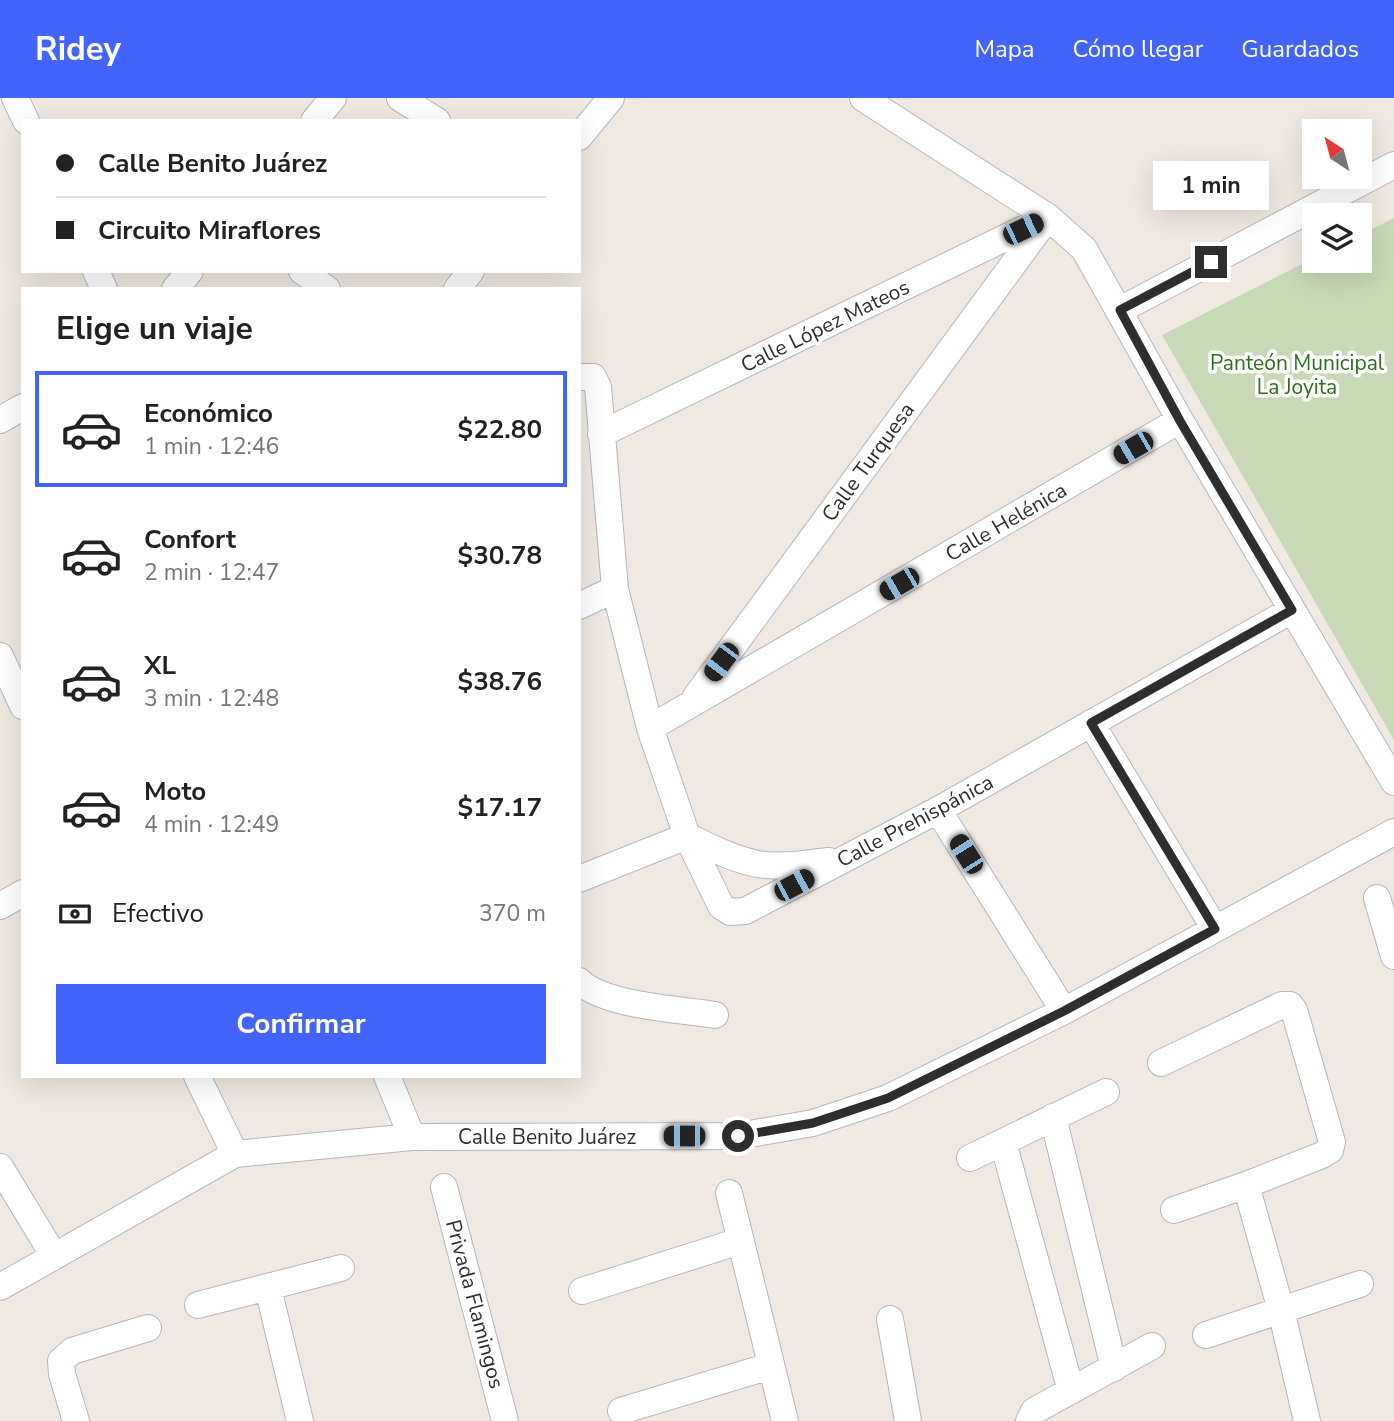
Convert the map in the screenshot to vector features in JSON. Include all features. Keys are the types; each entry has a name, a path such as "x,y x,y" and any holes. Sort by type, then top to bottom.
{"street":[{"path":"0,107 13,98 25,119"},
{"path":"316,119 333,98"},
{"path":"400,98 434,119"},
{"path":"581,135 611,98"},
{"path":"863,98 1048,217 1084,249 1180,421 1394,782"},
{"path":"1120,310 1394,165"},
{"name":"Calle López Mateos","path":"601,434 1048,217"},
{"name":"Calle Turquesa","path":"688,707 1048,217"},
{"path":"178,287 188,273"},
{"path":"305,273 324,287"},
{"path":"459,287 469,273"},
{"name":"Calle Prehispánica","path":"586,377 598,387 615,589 650,727 687,836 721,906 730,912 745,911 938,810 1292,610"},
{"path":"0,420 21,408"},
{"name":"Calle Helénica","path":"650,727 1180,421"},
{"path":"581,605 615,589"},
{"path":"6,657 21,700"},
{"path":"1091,723 1215,929"},
{"path":"938,810 1064,1011"},
{"name":"Calle Benito Juárez","path":"0,1287 235,1154 412,1137 738,1136 813,1123 888,1098 1064,1011 1394,832"},
{"path":"581,878 687,836 730,856 760,864 788,865 844,860"},
{"path":"0,906 21,894"},
{"path":"1377,898 1394,956"},
{"path":"581,983 590,991 611,998 715,1015"},
{"path":"1161,1063 1282,1005 1290,1005 1294,1010 1332,1142 1330,1150 1322,1155 1174,1210"},
{"path":"198,1078 235,1154"},
{"path":"388,1078 412,1137"},
{"path":"970,1158 1105,1092"},
{"path":"1053,1117 1114,1368"},
{"path":"1003,1142 1071,1391"},
{"path":"0,1167 54,1256"},
{"path":"1246,1185 1307,1421"},
{"name":"Privada Flamingos","path":"444,1187 505,1421"},
{"path":"729,1193 785,1421"},
{"path":"582,1291 740,1241"},
{"path":"198,1304 341,1268"},
{"path":"1206,1335 1360,1284"},
{"path":"268,1288 300,1421"},
{"path":"890,1319 908,1421"},
{"path":"76,1421 62,1374 61,1361 72,1351 148,1328"},
{"path":"1029,1421 1034,1411 1152,1346"},
{"path":"621,1410 770,1366"}],"green space":[{"name":"Panteón Municipal La Joyita","path":"1394,218 1394,740 1162,335 1302,264 1302,273 1372,273 1372,229"}],"route":[{"path":"738,1136 813,1123 888,1098 1064,1011 1215,929 1091,723 1292,610 1180,421 1120,310 1211,262"}]}
